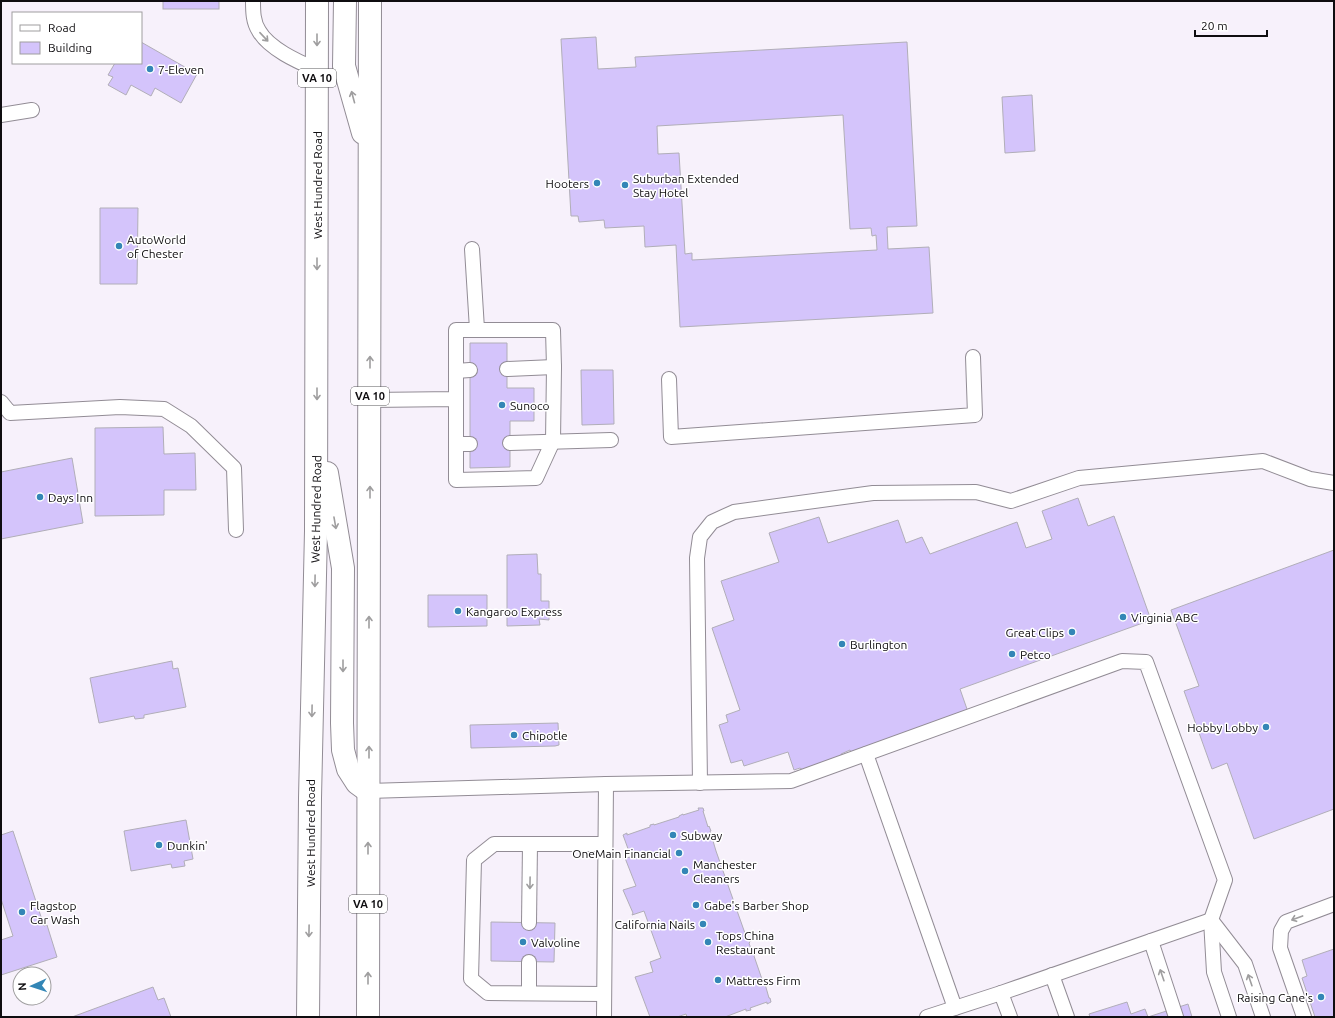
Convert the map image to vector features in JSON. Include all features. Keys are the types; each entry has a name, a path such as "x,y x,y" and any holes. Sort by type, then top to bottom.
{"main road":[{"name":"West Hundred Road","path":"308,1017 310,798 316,538 317,1"},
{"path":"345,1 344,66 370,161"},
{"name":"VA 10","path":"368,1017 370,1"},
{"path":"317,416 343,568 343,750 348,769 351,774 357,783 368,791"}],"lane":[{"path":"253,1 253,16 259,32 273,47 292,59 317,70"},
{"path":"1,115 32,110"},
{"path":"472,249 477,329"},
{"path":"456,330 553,330 554,367 553,442 536,478 456,480 463,444 456,399 463,370 456,330"},
{"path":"669,379 671,437 975,416 973,357"},
{"path":"507,369 554,367"},
{"path":"370,400 456,399"},
{"path":"1,402 10,413 120,407 164,409 191,426 234,468 236,530"},
{"path":"510,443 611,440"},
{"path":"700,783 697,558 700,537 712,522 734,512 873,493 976,492 1011,501 1079,478 1263,461 1310,479 1334,483"},
{"path":"368,791 606,784 791,782 1122,661 1146,662 1224,880 1211,920 1214,972 1229,1017"},
{"path":"866,754 955,1008"},
{"path":"604,1017 606,784"},
{"path":"604,994 488,992 471,979 474,860 494,844 605,844"},
{"path":"530,844 530,923"},
{"path":"1304,1017 1280,948 1281,931 1286,922 1334,904"},
{"path":"932,1016 1211,920"},
{"path":"1211,920 1244,964 1263,1017"},
{"path":"1151,941 1176,1017"},
{"path":"529,962 529,993"},
{"path":"1052,975 1067,1017"},
{"path":"1001,993 1010,1017"}],"building":[{"path":"163,1 219,1 219,9 163,9"},
{"name":"Suburban Extended Stay Hotel","path":"596,37 598,69 636,67 635,57 907,42 917,226 887,227 888,249 929,247 933,313 680,327 676,245 645,247 644,226 605,228 604,220 579,222 578,216 571,216 561,39","holes":["843,115 850,229 871,228 872,236 876,235 877,250 692,260 692,253 685,254 679,153 658,154 657,126"]},
{"name":"7-Eleven","path":"142,43 197,74 181,103 155,88 151,96 131,85 126,95 108,85 113,77 108,75 114,64 142,64"},
{"path":"1032,95 1035,151 1005,153 1002,97"},
{"name":"AutoWorld of Chester","path":"100,208 138,208 137,284 100,284"},
{"name":"Sunoco","path":"470,343 507,343 507,388 534,388 534,421 510,421 510,467 470,468"},
{"path":"581,370 613,370 614,424 582,425"},
{"path":"163,427 164,454 195,453 196,490 164,490 164,515 95,516 95,428"},
{"name":"Days Inn","path":"72,458 83,523 1,539 1,472"},
{"path":"1078,498 1088,526 1114,516 1151,620 960,689 968,712 851,752 850,750 841,754 842,757 803,770 800,768 794,770 788,752 744,766 742,760 731,763 719,725 728,722 726,715 740,710 712,628 734,620 721,581 779,562 769,533 819,517 828,543 898,520 906,543 922,537 930,554 1017,522 1026,548 1052,539 1042,511"},
{"name":"Hobby Lobby","path":"1334,550 1334,809 1254,839 1227,763 1212,769 1184,691 1199,686 1171,610"},
{"path":"537,554 538,574 541,574 541,601 549,601 549,620 539,619 540,625 507,626 507,555"},
{"name":"Kangaroo Express","path":"428,595 487,595 487,626 428,627"},
{"path":"172,661 173,669 178,668 186,707 144,715 144,718 135,719 134,716 99,723 90,678"},
{"name":"Chipotle","path":"558,723 559,745 471,748 470,725"},
{"path":"698,808 703,808 716,851 747,939 749,938 752,952 753,951 755,955 754,956 771,1002 750,1008 751,1010 746,1011 746,1009 725,1017 687,1017 686,1014 677,1017 650,1017 635,977 653,972 650,962 661,958 644,911 632,915 633,913 623,890 636,886 625,858 631,857 623,835 627,833 627,835 650,827 650,825 699,810"},
{"name":"Dunkin'","path":"186,820 193,859 184,861 185,866 172,868 171,864 131,871 124,831"},
{"name":"Flagstop Car Wash","path":"13,831 44,926 47,925 57,957 29,966 12,966 12,971 1,975 1,940 13,936 1,899 1,835"},
{"name":"Valvoline","path":"491,922 555,923 554,962 491,961"},
{"name":"Raising Cane's","path":"1334,949 1334,1017 1315,1017 1302,978 1307,976 1302,960"},
{"path":"153,987 158,1000 164,998 171,1017 72,1017"},
{"path":"1127,1002 1131,1014 1145,1009 1148,1017 1090,1017 1089,1014"},
{"path":"1188,1004 1192,1017 1148,1017"}],"place":[{"name":"7-Eleven","path":"150,69"},
{"name":"Hooters","path":"597,183"},
{"name":"Suburban Extended Stay Hotel","path":"625,185"},
{"name":"AutoWorld of Chester","path":"119,246"},
{"name":"Sunoco","path":"502,405"},
{"name":"Days Inn","path":"40,497"},
{"name":"Kangaroo Express","path":"458,611"},
{"name":"Virginia ABC","path":"1123,617"},
{"name":"Great Clips","path":"1072,632"},
{"name":"Burlington","path":"842,644"},
{"name":"Petco","path":"1012,654"},
{"name":"Hobby Lobby","path":"1266,727"},
{"name":"Chipotle","path":"514,735"},
{"name":"Subway","path":"673,835"},
{"name":"Dunkin'","path":"159,845"},
{"name":"OneMain Financial","path":"679,853"},
{"name":"Manchester Cleaners","path":"685,871"},
{"name":"Gabe's Barber Shop","path":"696,905"},
{"name":"Flagstop Car Wash","path":"22,912"},
{"name":"California Nails","path":"703,924"},
{"name":"Valvoline","path":"523,942"},
{"name":"Tops China Restaurant","path":"708,942"},
{"name":"Mattress Firm","path":"718,980"},
{"name":"Raising Cane's","path":"1321,997"}]}
